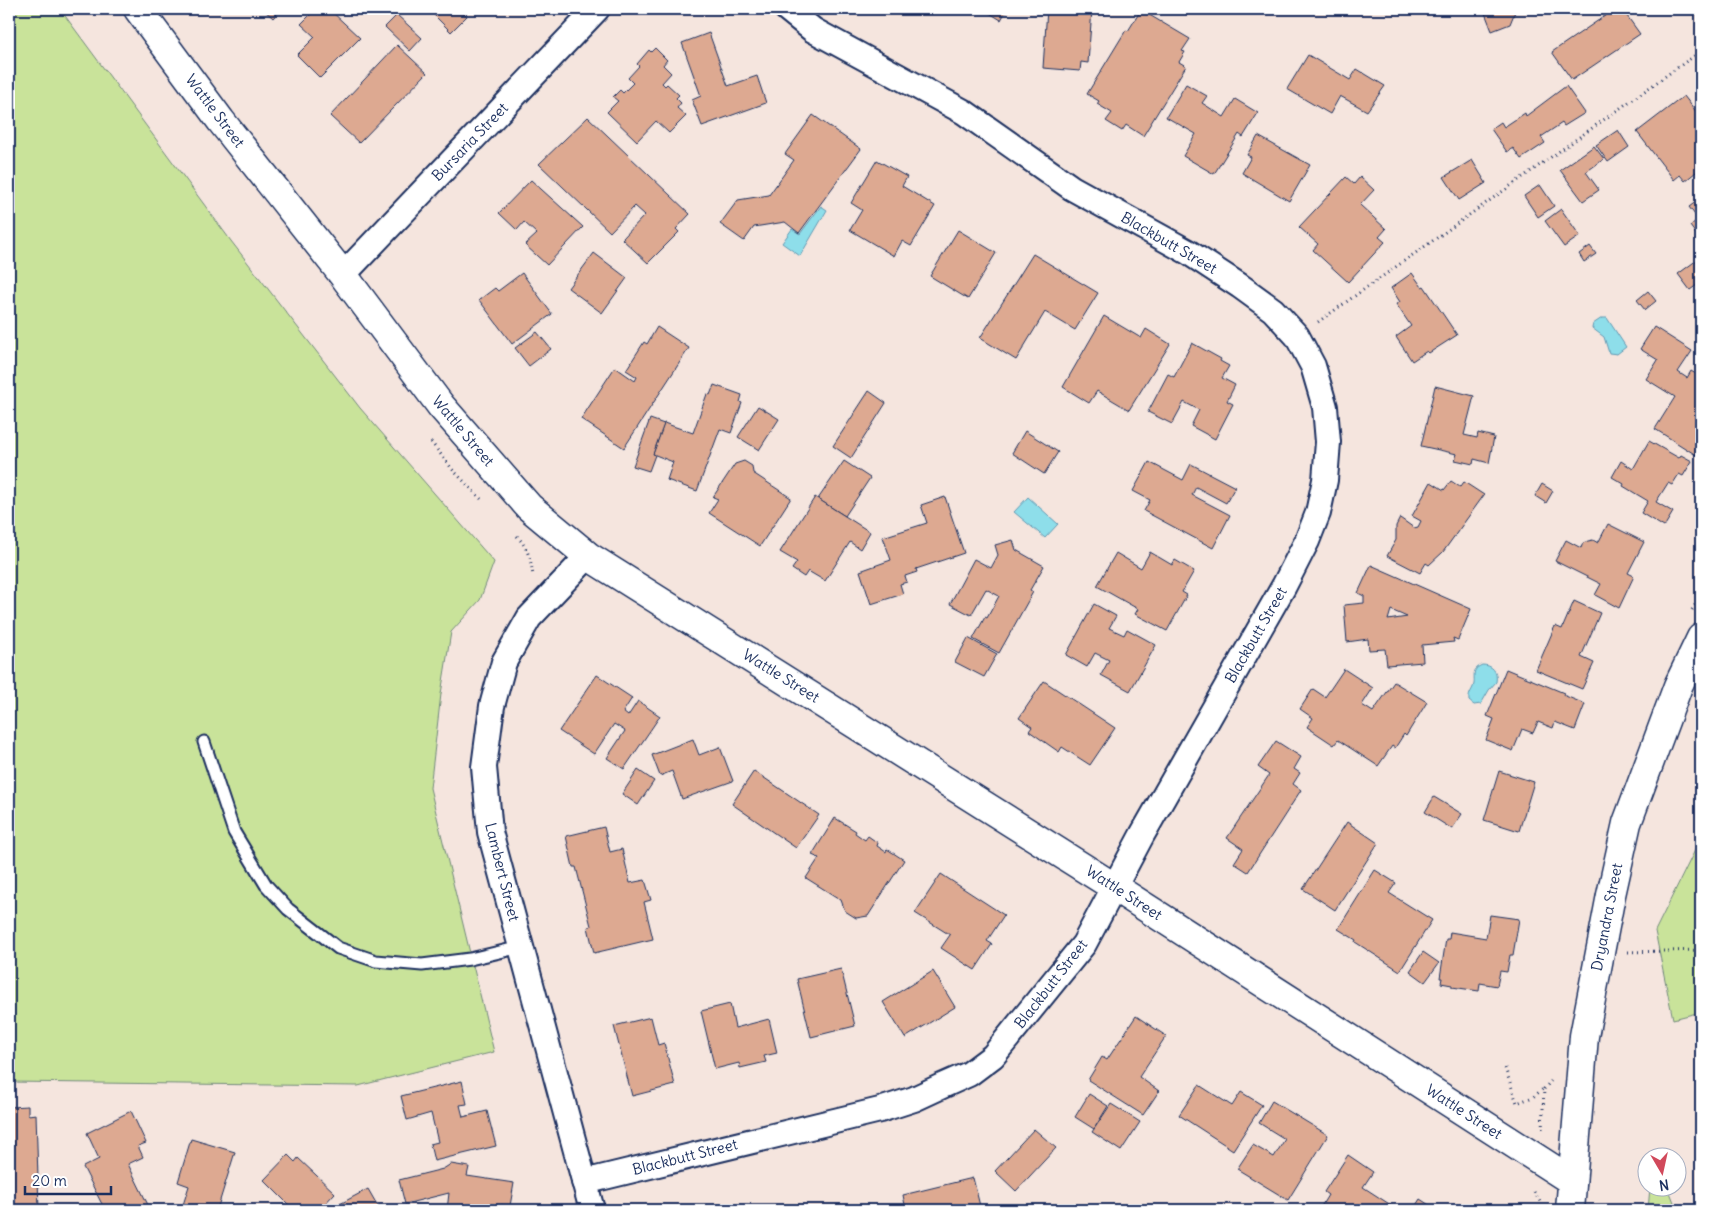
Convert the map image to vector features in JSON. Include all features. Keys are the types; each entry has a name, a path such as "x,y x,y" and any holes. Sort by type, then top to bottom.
{"street":[{"name":"Wattle Street","path":"138,9 222,122 343,275 441,406 528,507 588,556 1114,887 1572,1181"},
{"name":"Bursaria Street","path":"343,275 597,9"},
{"name":"Blackbutt Street","path":"584,1182 880,1110 914,1099 969,1074 993,1056 1084,944 1142,835 1308,541 1318,513 1325,480 1328,442 1325,407 1313,366 1297,336 1273,310 1188,252 1072,188 964,112 813,30 787,9"},
{"name":"Lambert Street","path":"588,556 529,618 504,662 492,706 484,767 490,832 592,1210"},
{"name":"Dryandra Street","path":"1570,1210 1584,1036 1627,823 1678,686 1701,638"}],"lane":[{"path":"204,742 234,832 266,885 288,909 338,948 376,961 422,965 470,959 521,947"}],"path":[{"path":"1297,336 1701,51"},
{"path":"1600,952 1701,950"},
{"path":"1506,1068 1517,1103 1533,1097 1544,1089"}],"green space":[{"path":"9,9 60,9 231,241 360,408 494,562 480,600 451,632 441,694 430,788 494,1052 358,1086 9,1082"},
{"path":"1701,838 1701,1012 1673,1019 1655,931"},
{"path":"1649,1196 1672,1196 1677,1210 1648,1210"}],"water":[{"path":"821,206 827,210 800,256 782,243 792,229 800,234"},
{"path":"1602,318 1607,318 1626,347 1617,354 1609,353 1604,337 1592,328 1593,324"},
{"path":"1028,497 1058,524 1045,538 1014,512"},
{"path":"1482,665 1494,669 1496,682 1481,704 1474,705 1469,701 1469,696 1474,684 1475,671"}],"building":[{"path":"263,9 282,9 273,18"},
{"path":"316,9 329,9 360,38 320,78 297,55 315,37 301,24"},
{"path":"428,9 459,9 467,16 451,32"},
{"path":"983,9 1007,9 1001,20"},
{"path":"1047,9 1092,9 1088,63 1081,62 1080,71 1043,68"},
{"path":"1487,9 1516,9 1510,24 1492,31 1485,13"},
{"path":"1615,9 1622,9 1640,34 1572,80 1552,52"},
{"path":"1141,10 1190,39 1182,51 1185,52 1179,62 1186,66 1143,136 1126,125 1122,131 1106,121 1112,113 1097,104 1099,101 1087,94 1126,30 1128,31"},
{"path":"397,15 422,38 410,51 385,27"},
{"path":"709,33 728,86 757,76 766,103 702,126 692,100 701,96 682,43"},
{"path":"397,45 427,73 359,143 330,116"},
{"path":"655,48 667,60 663,65 671,73 662,83 665,86 667,84 679,95 676,98 681,103 677,108 686,116 669,133 656,121 637,141 607,112 618,101 613,97 620,90 623,93 633,83 628,78 639,66 637,64 649,50 651,52"},
{"path":"1308,55 1350,80 1357,69 1385,86 1367,111 1340,96 1330,114 1287,89"},
{"path":"1186,84 1207,96 1202,103 1224,117 1235,99 1258,113 1243,137 1239,134 1214,174 1183,156 1196,134 1166,117"},
{"path":"1566,86 1585,113 1564,126 1562,123 1541,137 1545,143 1521,159 1513,148 1507,152 1491,129 1501,122 1504,127 1525,113 1526,116"},
{"path":"1684,96 1701,118 1701,168 1685,181 1680,175 1674,180 1637,132"},
{"path":"813,115 861,149 799,233 785,222 754,227 744,241 720,224 738,200 769,195 794,160 785,154"},
{"path":"588,117 690,214 676,229 679,232 648,263 622,239 645,215 635,206 610,232 539,164"},
{"path":"1618,130 1629,147 1608,162 1596,145"},
{"path":"1258,136 1310,165 1289,201 1242,173 1251,157 1247,155"},
{"path":"1594,146 1604,159 1586,172 1599,190 1583,201 1560,170"},
{"path":"877,160 907,177 902,186 935,206 911,246 902,241 894,256 850,230 862,210 851,203"},
{"path":"1472,160 1486,183 1459,200 1444,177"},
{"path":"1346,177 1354,184 1360,177 1374,190 1360,205 1386,229 1379,237 1385,242 1348,282 1313,250 1318,244 1299,227"},
{"path":"531,180 583,227 547,265 525,245 537,234 524,222 517,230 499,213"},
{"path":"1540,185 1554,206 1538,217 1524,196"},
{"path":"1701,198 1701,241 1690,226 1698,219 1689,207"},
{"path":"1561,209 1580,236 1564,247 1545,221"},
{"path":"958,230 996,253 968,299 930,276"},
{"path":"1590,246 1596,254 1584,262 1579,254"},
{"path":"594,253 627,278 602,313 568,288"},
{"path":"1033,254 1098,293 1075,330 1045,312 1016,360 980,338"},
{"path":"1701,257 1701,282 1690,290 1678,274"},
{"path":"522,273 552,314 512,344 479,300 495,288 498,291"},
{"path":"1412,273 1422,287 1424,286 1457,335 1429,353 1427,351 1412,361 1396,337 1411,326 1396,304 1400,302 1391,288"},
{"path":"1648,291 1656,301 1645,310 1637,300"},
{"path":"1104,316 1141,338 1146,329 1170,344 1129,410 1097,391 1089,403 1063,387"},
{"path":"657,327 689,348 624,448 581,419 615,367 635,381 637,377 626,370 644,342 647,344"},
{"path":"1654,327 1692,351 1678,372 1687,378 1691,371 1701,377 1701,447 1696,455 1655,429 1675,397 1646,379 1658,360 1640,349"},
{"path":"537,332 551,349 529,366 515,348"},
{"path":"1192,343 1221,359 1220,361 1229,366 1222,378 1235,385 1227,401 1233,404 1215,439 1191,426 1199,410 1184,402 1172,424 1148,412 1168,374 1174,377"},
{"path":"714,385 742,395 740,402 742,403 731,433 720,429 697,491 667,480 673,462 653,454 664,423 693,433 707,394 710,395"},
{"path":"1435,386 1474,396 1464,435 1477,438 1478,433 1494,437 1489,463 1474,459 1473,464 1455,460 1457,454 1421,446"},
{"path":"869,391 886,403 851,458 833,446"},
{"path":"758,406 779,419 759,450 738,437"},
{"path":"650,419 664,424 649,471 633,466"},
{"path":"1025,431 1058,452 1044,474 1012,453"},
{"path":"1649,441 1679,458 1681,455 1692,461 1683,476 1679,474 1672,485 1668,483 1656,502 1673,512 1664,527 1641,513 1648,501 1612,477 1621,461 1633,469"},
{"path":"744,461 752,466 753,473 791,498 760,546 709,513 718,499 713,497 735,464"},
{"path":"844,461 870,478 845,516 818,499"},
{"path":"1149,462 1183,480 1191,464 1235,487 1226,503 1196,487 1192,495 1230,515 1213,548 1144,511 1150,500 1133,491"},
{"path":"1451,481 1460,487 1464,482 1484,495 1443,552 1429,565 1426,563 1420,573 1387,556 1396,540 1396,526 1400,518 1414,528 1418,527 1421,521 1412,516 1431,482 1444,490"},
{"path":"1542,484 1553,491 1546,503 1535,496"},
{"path":"815,497 870,532 860,549 850,542 825,581 808,571 804,577 792,569 797,562 780,552"},
{"path":"945,497 964,553 916,569 917,572 905,576 907,582 900,584 903,594 871,604 860,571 891,560 883,537 927,523 921,505"},
{"path":"1608,524 1644,542 1628,573 1634,576 1619,608 1595,595 1601,584 1555,561 1566,540 1581,548 1583,543 1588,541 1593,540 1598,543"},
{"path":"1013,540 1016,550 1044,566 1030,590 1033,592 999,653 973,639 999,596 986,589 971,615 950,604 974,559 991,568 998,555 995,545"},
{"path":"1150,552 1172,565 1175,560 1194,571 1182,592 1187,595 1167,631 1135,614 1138,609 1097,586 1116,553 1141,568"},
{"path":"1371,565 1471,609 1458,640 1453,638 1454,642 1422,645 1423,662 1387,665 1385,649 1369,650 1368,639 1347,642 1344,605 1364,603 1364,596 1358,593","holes":["1391,610 1407,617 1388,620"]},
{"path":"1574,601 1600,613 1581,657 1594,663 1582,689 1536,670 1555,626 1562,629"},
{"path":"1094,604 1116,616 1109,628 1124,635 1127,629 1156,645 1130,691 1101,675 1109,660 1095,653 1087,667 1066,655"},
{"path":"968,638 997,654 984,677 955,662"},
{"path":"1344,669 1373,688 1362,705 1373,712 1394,682 1427,702 1406,736 1404,734 1395,748 1392,746 1378,766 1338,740 1334,745 1307,727 1313,718 1300,709 1313,689 1325,697"},
{"path":"1506,669 1564,693 1563,695 1585,704 1575,730 1555,722 1553,728 1538,722 1533,733 1522,729 1513,751 1486,740 1494,719 1487,716"},
{"path":"597,675 632,698 623,712 628,716 638,701 660,716 624,769 607,758 625,731 614,724 594,754 559,731"},
{"path":"1044,681 1115,728 1090,765 1062,747 1059,752 1029,731 1032,727 1019,718"},
{"path":"693,739 699,755 720,747 733,781 682,799 672,771 660,776 652,755"},
{"path":"1276,741 1301,757 1294,769 1300,773 1293,784 1301,790 1248,872 1234,863 1243,849 1227,838 1269,775 1258,767"},
{"path":"638,770 654,781 638,805 622,794"},
{"path":"754,771 819,815 796,848 732,804"},
{"path":"1499,771 1534,782 1519,831 1484,820"},
{"path":"1434,797 1462,814 1452,829 1425,812"},
{"path":"835,818 856,831 855,833 865,840 868,836 886,852 887,849 904,860 868,916 856,918 845,911 841,900 806,878 819,858 812,855"},
{"path":"1347,822 1378,843 1335,910 1303,889"},
{"path":"604,827 610,852 622,849 630,883 645,880 651,900 644,902 653,939 594,953 588,927 591,926 576,867 573,867 566,836"},
{"path":"1375,870 1396,883 1389,893 1432,920 1400,971 1338,929"},
{"path":"941,874 1004,915 987,941 992,944 975,970 941,948 950,935 915,913"},
{"path":"1490,915 1519,919 1513,955 1510,955 1507,972 1500,971 1497,986 1480,983 1479,991 1452,987 1452,985 1441,983 1442,978 1440,978 1446,939 1449,939 1450,932 1486,938"},
{"path":"1423,952 1439,963 1425,982 1410,971"},
{"path":"841,969 855,1026 811,1037 797,979"},
{"path":"933,971 955,1007 905,1038 883,1002"},
{"path":"730,1004 735,1028 769,1019 777,1053 764,1056 766,1062 740,1068 739,1063 715,1069 701,1011"},
{"path":"1136,1016 1166,1036 1139,1077 1159,1091 1143,1115 1088,1080 1102,1057 1107,1060"},
{"path":"651,1017 658,1045 664,1043 675,1085 632,1096 614,1026"},
{"path":"462,1081 467,1104 460,1105 463,1117 487,1111 496,1146 434,1161 430,1144 438,1142 431,1113 407,1120 401,1096"},
{"path":"1199,1085 1232,1106 1241,1092 1262,1105 1233,1150 1179,1115"},
{"path":"1089,1094 1108,1106 1094,1129 1075,1117"},
{"path":"1272,1101 1328,1135 1288,1200 1237,1169 1253,1145 1274,1157 1285,1139 1259,1123"},
{"path":"1111,1104 1140,1122 1121,1151 1092,1132"},
{"path":"28,1106 28,1115 36,1114 39,1210 9,1210 9,1107"},
{"path":"131,1111 146,1143 138,1146 143,1157 128,1164 150,1209 105,1210 83,1167 99,1159 87,1133"},
{"path":"1034,1129 1056,1148 1016,1191 995,1171"},
{"path":"191,1139 235,1152 217,1210 184,1210 182,1208 189,1186 178,1182"},
{"path":"288,1155 295,1162 298,1158 335,1193 319,1210 290,1210 292,1208 264,1180"},
{"path":"1348,1155 1373,1172 1363,1187 1396,1210 1319,1210 1328,1195 1324,1192"},
{"path":"451,1164 469,1167 467,1176 514,1183 510,1206 501,1205 500,1210 447,1210 449,1193 405,1204 399,1180 443,1169"},
{"path":"973,1178 981,1210 906,1210 903,1195"},
{"path":"368,1189 380,1210 341,1210 338,1205"},
{"path":"1420,1199 1437,1210 1413,1210"},
{"path":"874,1206 875,1210 855,1210"}]}
